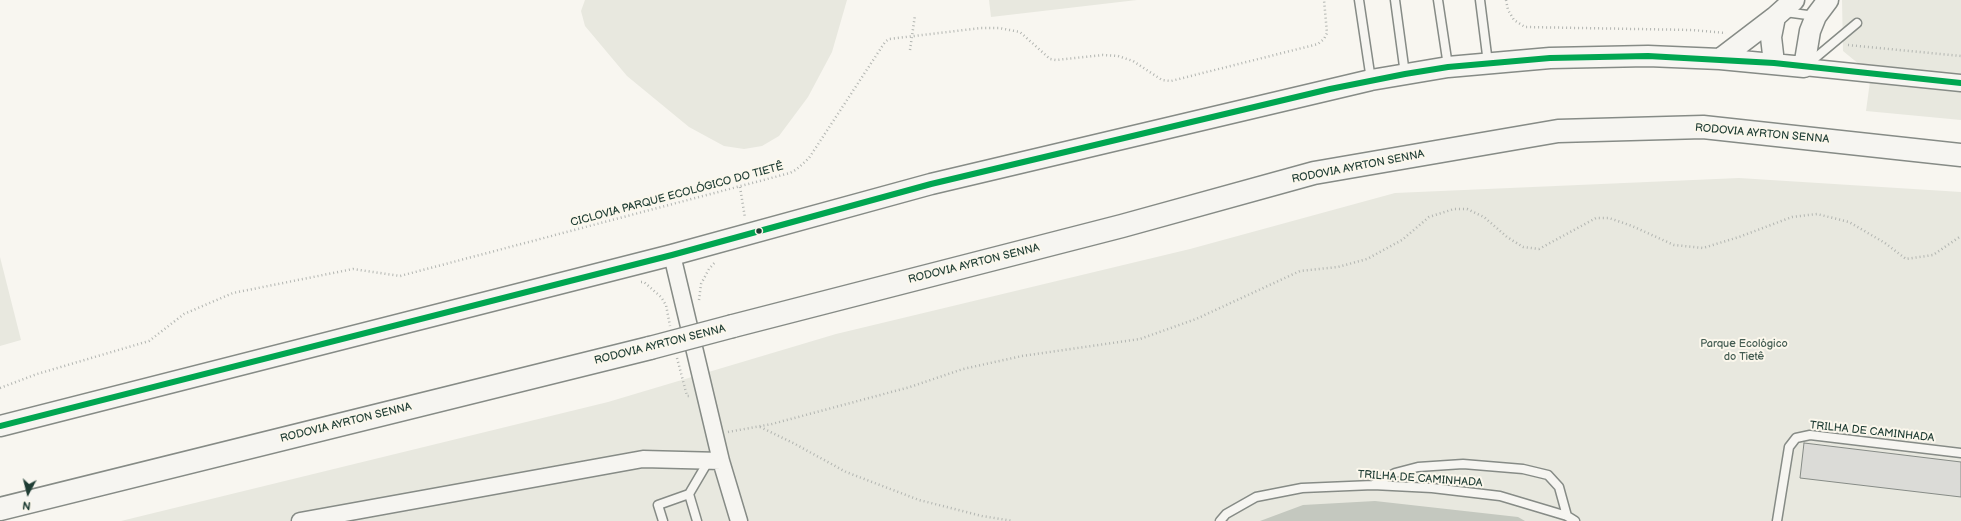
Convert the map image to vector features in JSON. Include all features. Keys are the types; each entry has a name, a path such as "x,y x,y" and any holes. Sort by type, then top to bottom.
{"highway":[{"name":"RODOVIA AYRTON SENNA","path":"0,509 650,348 1122,226 1314,173 1558,131 1704,127 1961,155"}],"street":[{"path":"1804,66 1807,41 1816,16 1828,0"},
{"path":"1720,59 1784,10"},
{"path":"1774,63 1771,37 1784,10"},
{"path":"0,426 672,256 931,184 1371,80 1405,74 1448,67 1550,58 1648,56 1774,63 1961,83"},
{"path":"672,256 714,435 715,461 739,521"},
{"path":"300,521 642,459 715,461"}],"lane":[{"path":"1359,0 1371,80"},
{"path":"1395,0 1405,74"},
{"path":"1438,0 1448,67"},
{"path":"1480,0 1488,64"},
{"path":"1784,10 1816,16"},
{"path":"1804,66 1857,23"},
{"name":"TRILHA DE CAMINHADA","path":"1777,521 1789,447 1796,438 1810,435 1961,452"},
{"path":"663,521 658,506 689,494 715,461"},
{"path":"1373,485 1396,473 1418,467 1463,464 1523,469 1548,475 1559,487 1567,516"},
{"name":"TRILHA DE CAMINHADA","path":"1220,521 1226,514 1256,497 1302,488 1373,485 1432,488 1500,496 1567,516 1575,521"},
{"path":"689,494 697,521"}],"path":[{"name":"CICLOVIA PARQUE ECOLÓGICO DO TIETÊ","path":"0,388 37,374 149,341 184,314 233,293 353,269 400,276 740,187 798,169 810,158 885,42 889,40 981,28 999,28 1020,32 1050,59 1056,60 1103,55 1118,56 1134,61 1162,80 1171,81 1318,44 1324,39 1327,33 1324,0"},
{"path":"910,50 914,15"},
{"path":"740,187 747,234"},
{"path":"714,435 759,426 910,388 963,369 1022,356 1140,339 1196,319 1300,272 1338,268 1367,260 1402,240 1429,217 1454,209 1467,209 1484,217 1507,237 1523,248 1540,249 1596,218 1609,218 1632,226 1674,245 1703,248 1739,238 1792,216 1817,214 1849,222 1885,243 1906,259 1933,255 1961,236"},
{"path":"697,307 701,284 709,269 721,256 717,243"},
{"path":"638,282 644,282 661,297 666,305 670,327"},
{"path":"677,355 688,396 704,394"},
{"path":"759,426 796,444 846,472 897,492 919,500 982,516 1013,521"}],"shaded area":[{"path":"585,0 847,0 832,52 808,97 779,136 762,146 744,149 724,146 689,127 627,76 585,26 581,11"},
{"path":"989,0 1137,0 991,17"},
{"path":"1842,0 1961,0 1961,120 1866,111 1871,74 1843,51"},
{"name":"Parque Ecológico do Tietê","path":"1739,178 1961,192 1961,521 121,521 608,402 836,334 1190,249 1395,193"},
{"path":"0,257 21,340 0,346"},
{"path":"1375,501 1518,517 1525,521 1260,521 1303,505"}],"building":[{"path":"1804,443 1961,462 1961,497 1800,478"}],"transit line":[{"path":"0,426 672,255 931,184 1330,89 1405,74 1448,67 1550,58 1648,56 1774,63 1961,83"}]}
